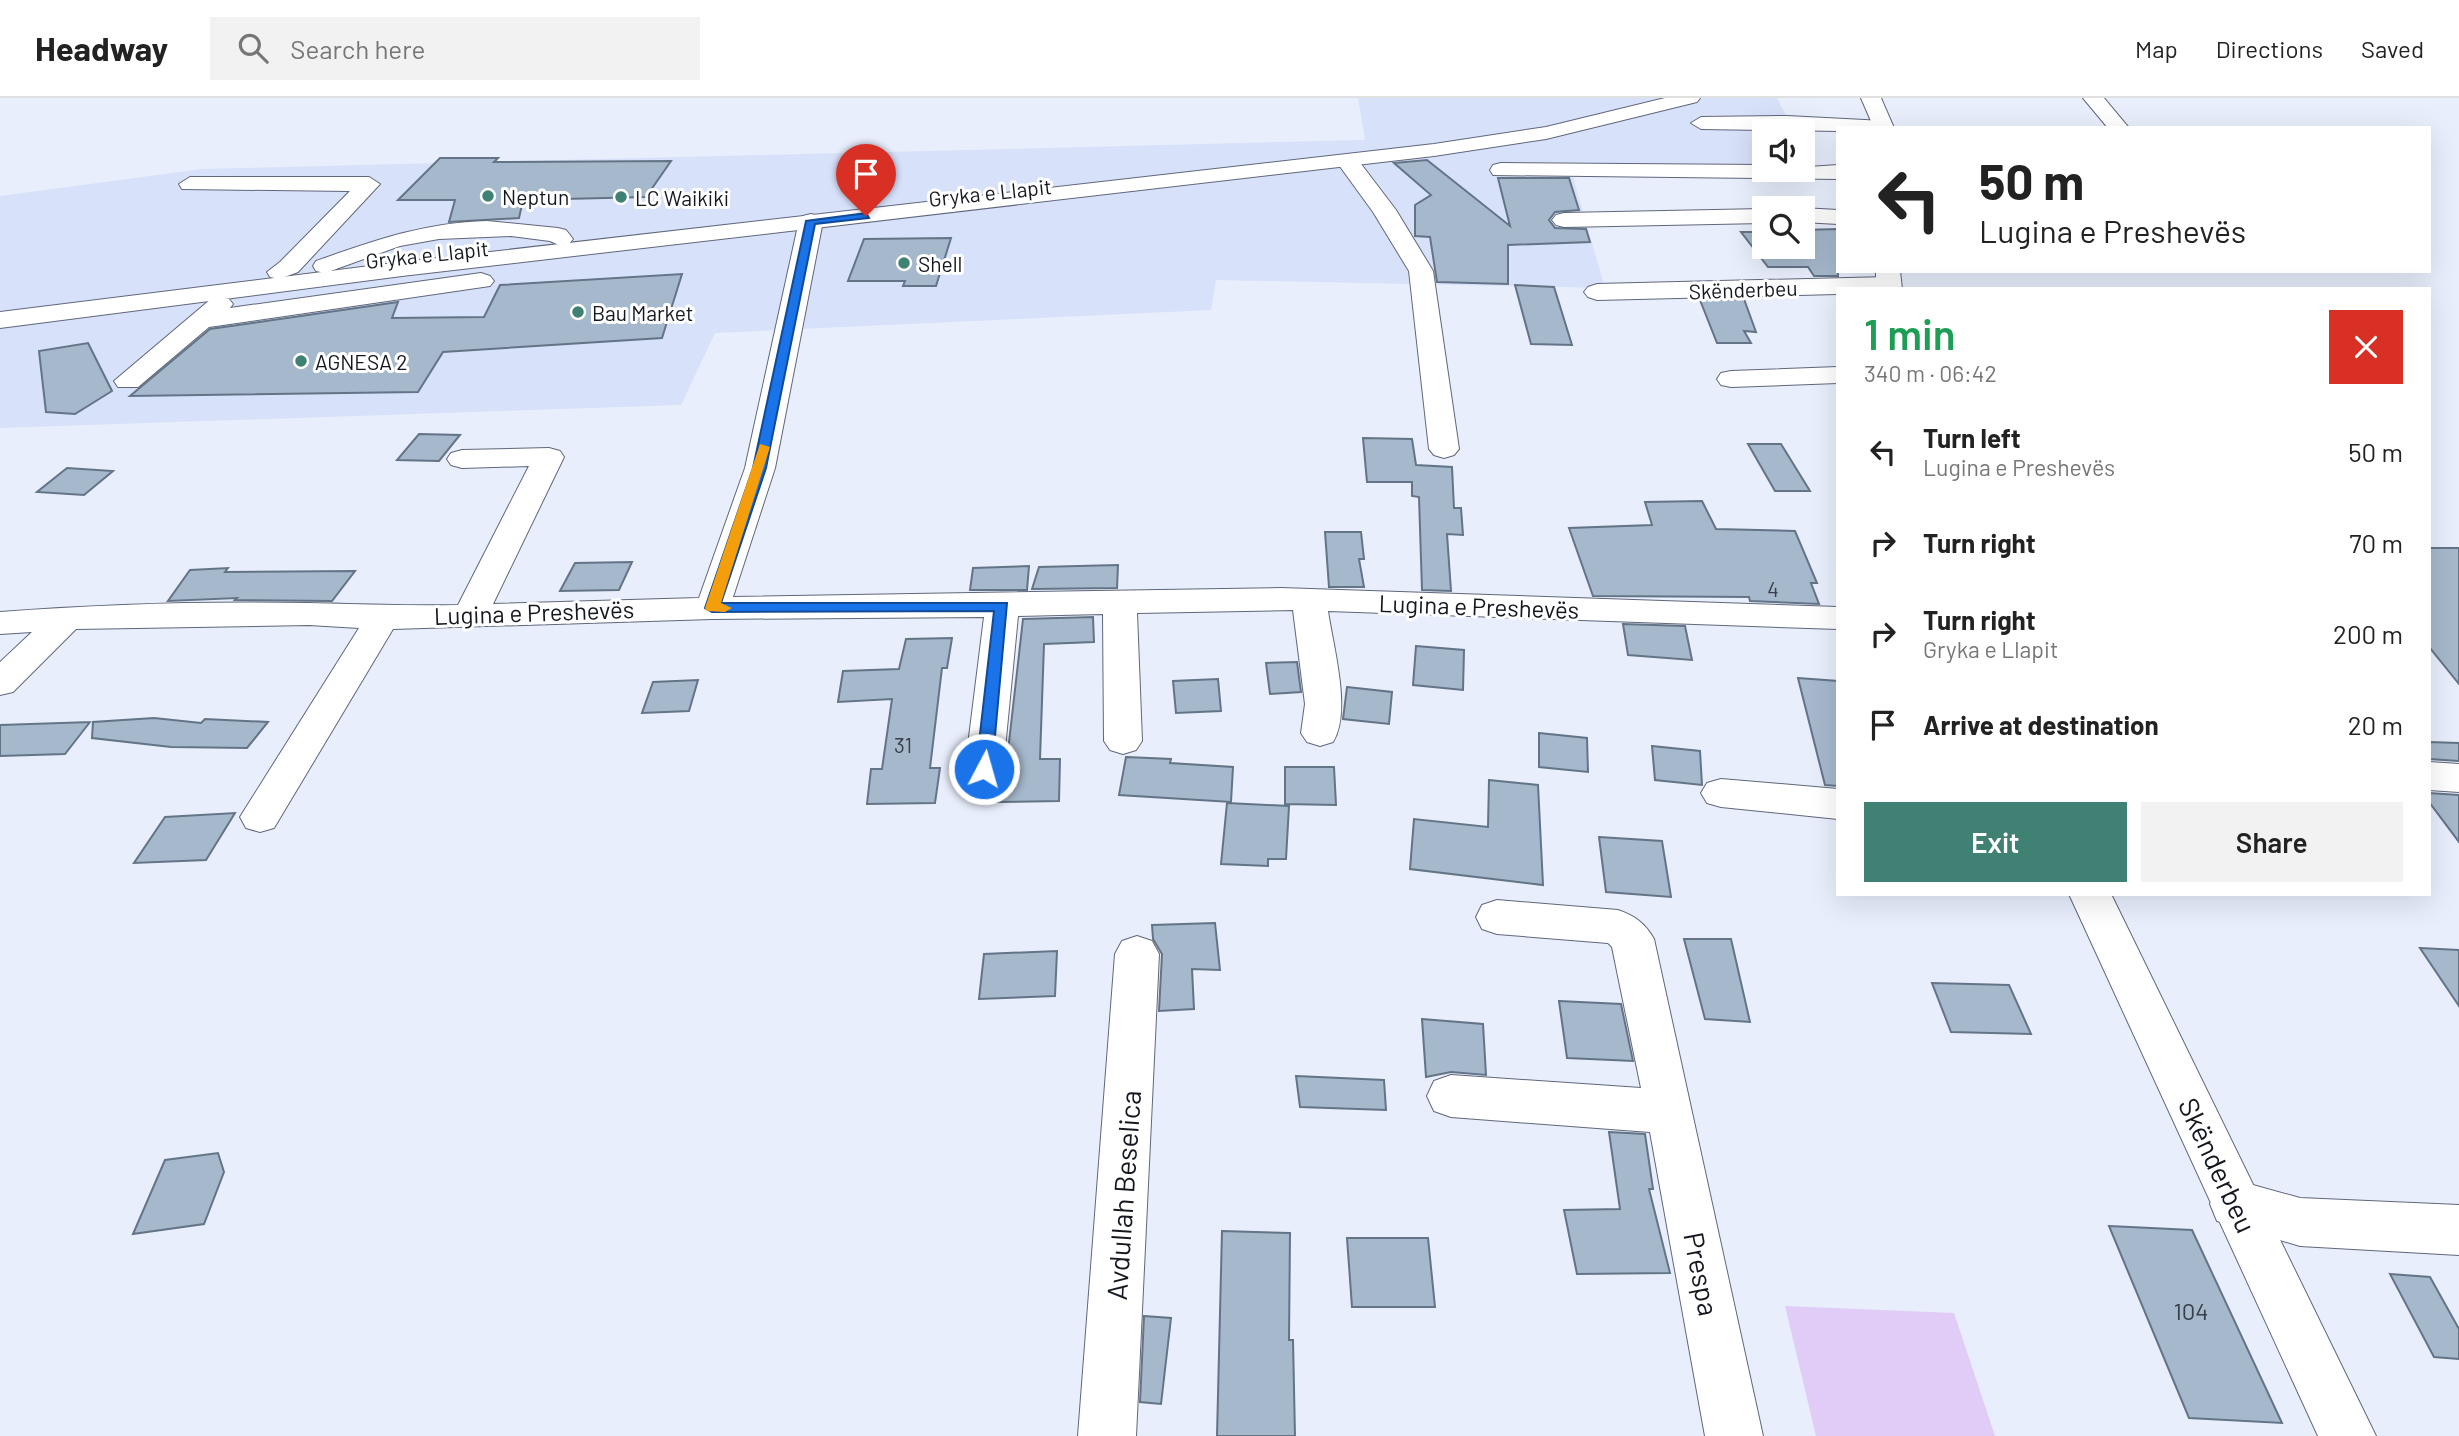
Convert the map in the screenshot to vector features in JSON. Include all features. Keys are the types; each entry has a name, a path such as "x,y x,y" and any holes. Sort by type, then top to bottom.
{"street":[{"name":"Gryka e Llapit","path":"279,272 325,266 370,247 432,234 508,228 558,235 561,239 778,218 1407,143 1564,116 1644,98"},
{"name":"Gryka e Llapit","path":"0,320 232,290 485,270 811,221 1347,161 1546,133 1690,98"},
{"path":"2093,98 2117,126"},
{"path":"1869,99 1883,126"},
{"path":"1701,123 1787,122 1865,126"},
{"path":"1553,155 1626,149"},
{"path":"1815,151 1836,152"},
{"path":"1347,161 1384,210 1421,271 1444,449"},
{"path":"1501,170 1836,172"},
{"path":"0,308 279,272 289,267 369,184 190,184"},
{"path":"1564,220 1752,216"},
{"path":"1815,216 1836,217"},
{"path":"712,608 760,468 811,221"},
{"path":"201,320 485,270 472,307"},
{"name":"Skënderbeu","path":"1597,292 1888,282"},
{"path":"128,381 201,320 232,290"},
{"path":"1731,379 1836,375"},
{"path":"462,459 549,457 471,613"},
{"path":"1309,600 1322,704 1320,733"},
{"name":"Lugina e Preshevës","path":"0,623 67,618 309,614 382,618 471,613 712,608 1309,600 1836,618"},
{"path":"1119,604 1123,741"},
{"path":"984,769 1002,606"},
{"path":"0,683 67,618"},
{"path":"260,817 382,618"},
{"path":"2431,776 2459,778"},
{"path":"1721,793 1836,804"},
{"name":"Skënderbeu","path":"2091,896 2149,1012 2235,1204 2347,1436"},
{"name":"Prespa","path":"1497,917 1618,926 1632,939 1671,1112 1734,1436"},
{"name":"Avdullah Beselica","path":"1107,1436 1136,954"},
{"path":"1451,1096 1671,1112"},
{"path":"2235,1204 2300,1222 2459,1230"}],"shaded area":[{"path":"1358,98 1777,98 1788,119 1752,119 1752,171 1571,170 1605,288 1216,280 1211,310 715,333 681,405 0,428 0,196 202,169 1365,140"},
{"path":"1785,1306 1954,1313 1995,1436 1816,1436"}],"building":[{"path":"440,158 498,158 494,162 671,161 646,197 523,200 519,218 449,222 455,200 398,200"},
{"path":"1427,160 1510,226 1498,178 1569,178 1579,210 1555,212 1549,220 1555,228 1586,229 1590,242 1508,245 1508,284 1437,282 1430,237 1415,236 1415,205 1431,195 1394,163"},
{"path":"1836,229 1838,276 1814,276 1808,267 1768,267 1762,259 1815,259 1815,230"},
{"path":"1741,232 1752,232 1752,246"},
{"path":"951,238 936,286 903,286 905,281 848,281 864,239"},
{"name":"AGNESA 2","path":"682,274 662,338 443,352 418,392 130,396 210,329 398,302 392,318 484,317 500,285"},
{"path":"1515,285 1554,287 1572,345 1531,344"},
{"path":"1744,299 1756,332 1744,331 1751,343 1717,343 1700,300"},
{"path":"88,343 112,391 75,414 46,412 39,351"},
{"path":"419,434 460,435 439,461 397,460"},
{"path":"1363,438 1412,439 1416,465 1452,467 1454,508 1461,508 1463,535 1447,534 1451,591 1422,590 1419,497 1412,496 1412,482 1367,482"},
{"path":"1748,444 1781,444 1810,491 1775,491"},
{"path":"67,468 113,471 84,495 37,492"},
{"path":"1702,501 1716,529 1795,531 1817,583 1811,583 1819,604 1750,601 1749,597 1593,596 1569,528 1652,525 1645,502"},
{"path":"1325,532 1361,532 1364,559 1359,559 1364,587 1329,587"},
{"path":"2431,548 2459,548 2459,684 2431,649"},
{"path":"632,562 619,590 560,591 575,563"},
{"path":"1118,565 1117,588 1032,589 1039,567"},
{"path":"1029,566 1027,590 970,590 973,568"},
{"path":"228,568 225,572 355,571 332,601 235,600 237,598 168,601 190,570"},
{"path":"1093,617 1094,642 1044,644 1040,759 1060,759 1059,801 995,802 995,783 1006,769 1023,619"},
{"path":"1623,624 1685,626 1692,660 1628,655"},
{"path":"952,638 947,668 942,668 930,768 940,768 935,803 867,804 871,769 882,769 892,699 838,702 843,671 899,669 906,639"},
{"path":"1416,646 1464,650 1463,690 1413,685"},
{"path":"1297,662 1301,692 1270,694 1266,663"},
{"path":"1798,678 1836,681 1836,786 1825,785"},
{"path":"1218,679 1221,711 1176,713 1173,681"},
{"path":"698,680 689,711 642,713 653,682"},
{"path":"1347,687 1392,692 1389,724 1343,719"},
{"path":"154,718 201,723 205,719 268,722 247,748 171,747 92,738 93,722"},
{"path":"90,722 65,754 0,756 0,725"},
{"path":"1539,733 1587,738 1588,772 1539,767"},
{"path":"2431,742 2459,743 2459,761 2431,759"},
{"path":"1652,746 1700,751 1702,785 1655,780"},
{"path":"1126,757 1171,759 1170,763 1233,767 1231,802 1119,795"},
{"path":"1285,767 1334,767 1336,805 1285,804"},
{"path":"1489,780 1538,785 1543,885 1410,869 1414,819 1488,827"},
{"path":"2431,793 2459,795 2459,842 2431,805"},
{"path":"1227,803 1289,806 1286,859 1268,859 1268,866 1221,864"},
{"path":"235,813 206,860 134,863 165,817"},
{"path":"1599,837 1662,841 1671,897 1606,892"},
{"path":"1215,923 1220,970 1192,969 1194,1009 1159,1011 1162,954 1153,939 1152,925"},
{"path":"1684,939 1731,939 1750,1022 1705,1019"},
{"path":"2420,948 2459,950 2459,1006"},
{"path":"1057,951 1055,996 979,999 984,954"},
{"path":"1932,983 2009,985 2031,1034 1951,1032"},
{"path":"1559,1001 1621,1004 1633,1061 1567,1058"},
{"path":"1422,1019 1483,1024 1486,1075 1451,1072 1426,1077"},
{"path":"1296,1076 1384,1080 1386,1110 1300,1107"},
{"path":"1609,1132 1645,1134 1653,1189 1649,1189 1670,1273 1577,1274 1564,1210 1620,1209"},
{"path":"218,1153 224,1172 204,1224 133,1234 165,1160"},
{"path":"2109,1226 2192,1230 2282,1423 2189,1418"},
{"path":"1222,1231 1290,1233 1289,1340 1293,1340 1295,1436 1217,1436"},
{"path":"1347,1238 1428,1238 1435,1307 1352,1307"},
{"path":"2390,1274 2430,1277 2459,1329 2459,1359 2434,1357"},
{"path":"1144,1316 1171,1318 1161,1404 1140,1402"}],"slow traffic":[{"path":"725,608 712,608 760,468 764,447"}],"place":[{"name":"Neptun","path":"488,196"},
{"name":"LC Waikiki","path":"621,197"},
{"name":"Shell","path":"904,263"},
{"name":"Bau Market","path":"578,312"},
{"name":"AGNESA 2","path":"301,361"}],"route":[{"path":"866,216 811,221 760,468 712,608 1002,606 984,769"}]}
